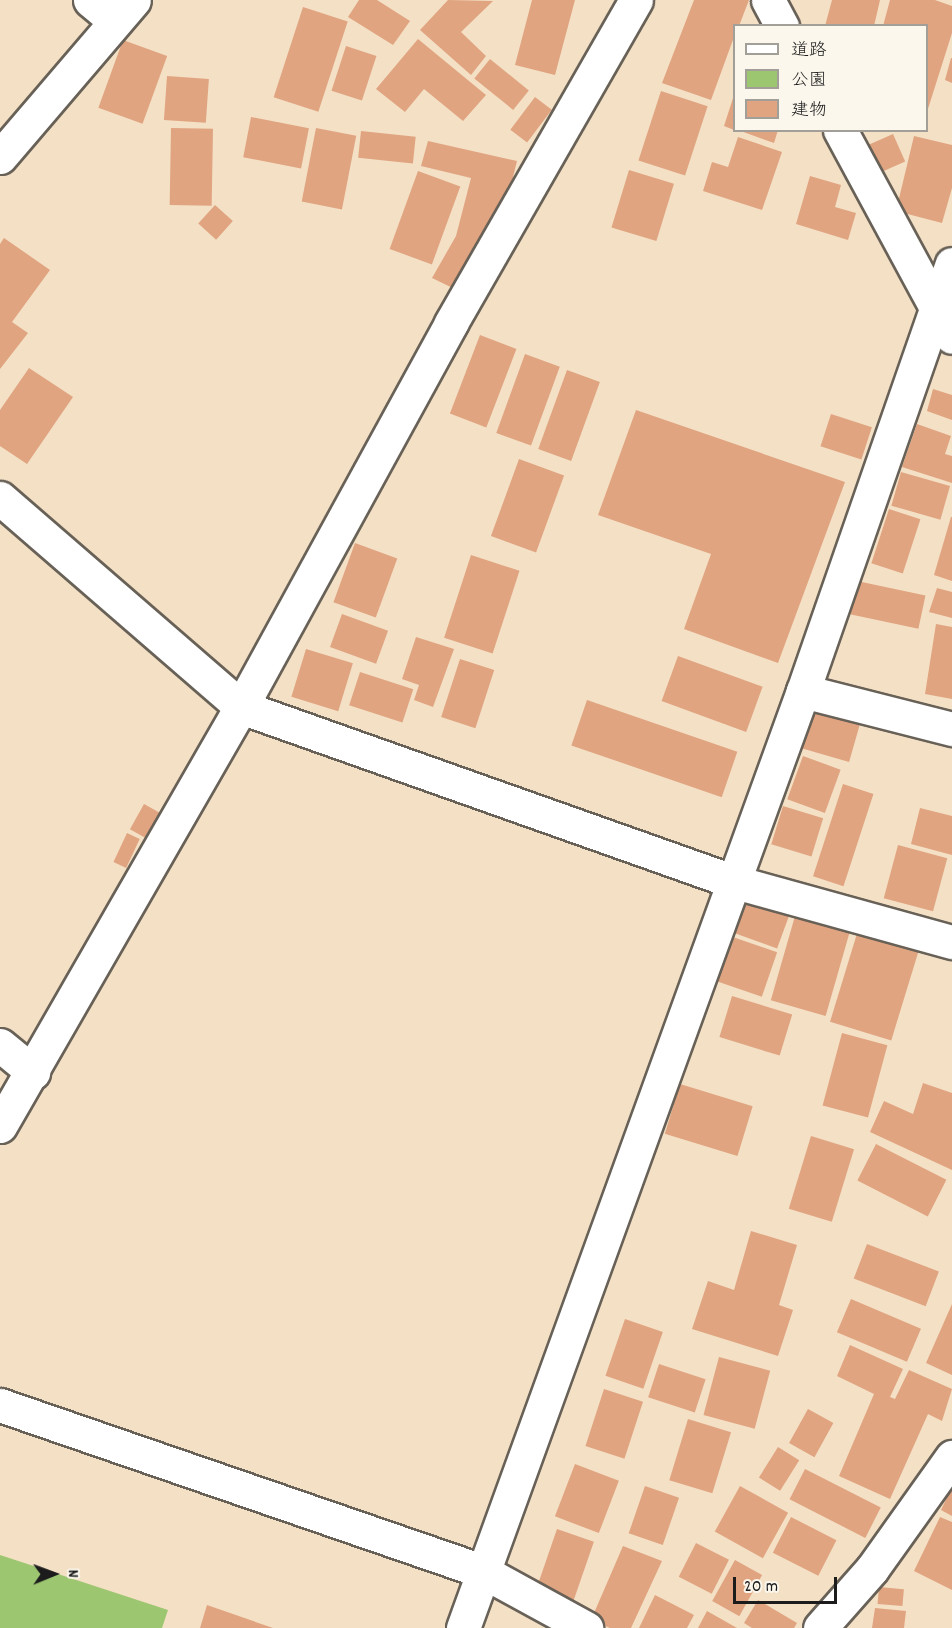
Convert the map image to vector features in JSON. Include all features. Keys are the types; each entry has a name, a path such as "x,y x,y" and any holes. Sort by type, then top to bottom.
{"street":[{"path":"0,1126 241,707 451,323 636,0"},
{"path":"768,0 781,24"},
{"path":"0,157 113,7"},
{"path":"841,132 952,337"},
{"path":"463,1628 735,882 952,264"},
{"path":"0,498 241,707 735,882 952,942"},
{"path":"803,691 952,729"},
{"path":"0,1045 33,1072"},
{"path":"0,1405 482,1571 586,1628"},
{"path":"820,1628 872,1569 952,1457"}],"green space":[{"path":"0,1555 168,1610 162,1628 0,1628"}],"building":[{"path":"359,0 377,0 410,21 393,45 348,17"},
{"path":"448,0 493,1 461,32 486,56 471,75 420,30"},
{"path":"532,0 575,0 555,75 515,65"},
{"path":"694,0 749,0 740,24 733,24 733,40 711,100 662,83"},
{"path":"832,0 880,0 874,24 826,24"},
{"path":"890,0 935,0 952,6 952,33 928,109 928,24 884,24"},
{"path":"303,7 348,22 318,112 274,97"},
{"path":"418,39 486,95 463,121 424,89 405,112 376,89"},
{"path":"123,40 167,56 143,124 98,108"},
{"path":"346,46 376,56 362,101 331,91"},
{"path":"952,58 952,83 945,80"},
{"path":"490,59 529,90 513,110 474,78"},
{"path":"167,76 209,79 206,123 164,120"},
{"path":"661,91 708,106 685,176 638,160"},
{"path":"535,97 552,110 527,142 510,130"},
{"path":"733,98 733,130 724,126"},
{"path":"251,117 309,128 301,169 243,157"},
{"path":"171,128 213,129 212,206 170,205"},
{"path":"316,128 356,136 342,209 302,202"},
{"path":"361,131 416,137 413,164 358,158"},
{"path":"744,132 777,132 774,143"},
{"path":"893,134 905,161 881,172 869,145"},
{"path":"914,136 952,145 952,188 942,223 896,211"},
{"path":"738,137 782,152 762,210 703,191 712,162 728,167"},
{"path":"428,141 517,161 505,209 459,291 432,278 456,236 471,178 421,166"},
{"path":"629,170 674,184 656,241 611,227"},
{"path":"418,171 460,186 432,264 390,249"},
{"path":"810,176 841,185 835,207 856,213 848,240 796,224"},
{"path":"215,205 233,221 216,240 198,224"},
{"path":"4,238 50,270 12,322 28,333 0,369 0,244"},
{"path":"480,335 516,349 486,427 450,413"},
{"path":"525,354 560,367 531,446 496,433"},
{"path":"29,368 73,397 27,464 0,446 0,410"},
{"path":"567,370 600,382 571,461 538,449"},
{"path":"933,389 952,395 952,420 927,411"},
{"path":"636,410 845,482 778,663 684,629 711,554 598,515"},
{"path":"831,414 872,427 861,460 820,446"},
{"path":"917,424 951,436 945,454 952,456 952,483 902,467"},
{"path":"519,459 564,475 536,552 491,536"},
{"path":"901,472 950,486 940,520 891,506"},
{"path":"889,509 920,519 903,573 871,563"},
{"path":"952,517 952,581 934,575"},
{"path":"355,543 397,558 376,618 333,602"},
{"path":"471,555 520,571 493,654 444,638"},
{"path":"857,581 925,596 918,629 850,614"},
{"path":"937,588 952,592 952,618 929,612"},
{"path":"342,614 388,631 376,664 330,647"},
{"path":"936,624 952,627 952,699 925,694"},
{"path":"416,637 454,649 433,707 414,700 419,685 402,679"},
{"path":"306,649 353,663 338,711 291,697"},
{"path":"678,656 763,687 746,732 662,701"},
{"path":"460,659 494,670 475,728 441,717"},
{"path":"360,672 413,689 402,723 349,705"},
{"path":"587,700 737,752 722,797 571,745"},
{"path":"810,706 861,721 849,762 798,747"},
{"path":"803,756 841,770 825,813 787,799"},
{"path":"843,784 873,794 843,886 813,876"},
{"path":"144,804 160,813 146,838 130,829"},
{"path":"783,806 823,818 811,857 771,844"},
{"path":"920,808 952,816 952,855 911,844"},
{"path":"127,833 140,839 126,868 113,862"},
{"path":"898,845 947,858 933,911 884,898"},
{"path":"742,890 792,908 777,949 727,930"},
{"path":"797,909 852,925 826,1016 771,1000"},
{"path":"859,927 920,946 891,1040 830,1022"},
{"path":"727,935 777,952 762,997 712,979"},
{"path":"732,996 792,1014 780,1056 719,1037"},
{"path":"842,1033 887,1045 868,1118 823,1105"},
{"path":"923,1083 952,1093 952,1170 870,1132 884,1101 913,1114"},
{"path":"680,1084 753,1106 737,1156 665,1134"},
{"path":"811,1136 854,1149 832,1222 789,1209"},
{"path":"876,1144 946,1180 928,1216 857,1181"},
{"path":"751,1231 797,1245 779,1305 793,1310 778,1356 692,1329 708,1281 734,1290"},
{"path":"867,1244 939,1272 926,1306 854,1279"},
{"path":"851,1299 921,1329 907,1362 837,1332"},
{"path":"952,1304 952,1375 926,1363"},
{"path":"625,1319 663,1332 643,1389 605,1376"},
{"path":"850,1345 903,1369 890,1397 895,1399 909,1370 952,1389 942,1421 928,1414 890,1499 839,1476 874,1394 837,1376"},
{"path":"719,1357 770,1371 755,1429 703,1415"},
{"path":"659,1364 706,1379 695,1412 648,1397"},
{"path":"604,1389 643,1402 624,1459 585,1446"},
{"path":"808,1409 833,1423 814,1457 789,1443"},
{"path":"688,1419 731,1432 712,1493 669,1480"},
{"path":"778,1447 799,1460 780,1491 759,1478"},
{"path":"575,1464 619,1481 599,1533 555,1516"},
{"path":"805,1469 881,1508 865,1538 790,1499"},
{"path":"645,1486 679,1498 663,1545 629,1533"},
{"path":"740,1486 788,1513 763,1558 715,1531"},
{"path":"952,1487 952,1516 941,1510"},
{"path":"791,1517 836,1540 818,1576 773,1553"},
{"path":"940,1517 952,1522 952,1590 914,1571"},
{"path":"557,1529 594,1542 574,1600 537,1588"},
{"path":"696,1543 729,1560 712,1594 679,1577"},
{"path":"623,1546 662,1561 631,1628 610,1628 591,1620"},
{"path":"735,1560 762,1575 739,1616 712,1601"},
{"path":"879,1587 904,1589 902,1606 878,1604"},
{"path":"655,1595 694,1615 687,1628 639,1628"},
{"path":"758,1600 797,1623 794,1628 752,1628 744,1623"},
{"path":"207,1605 273,1628 200,1628"},
{"path":"875,1608 906,1611 904,1628 872,1628"},
{"path":"707,1611 737,1628 698,1628"}]}
